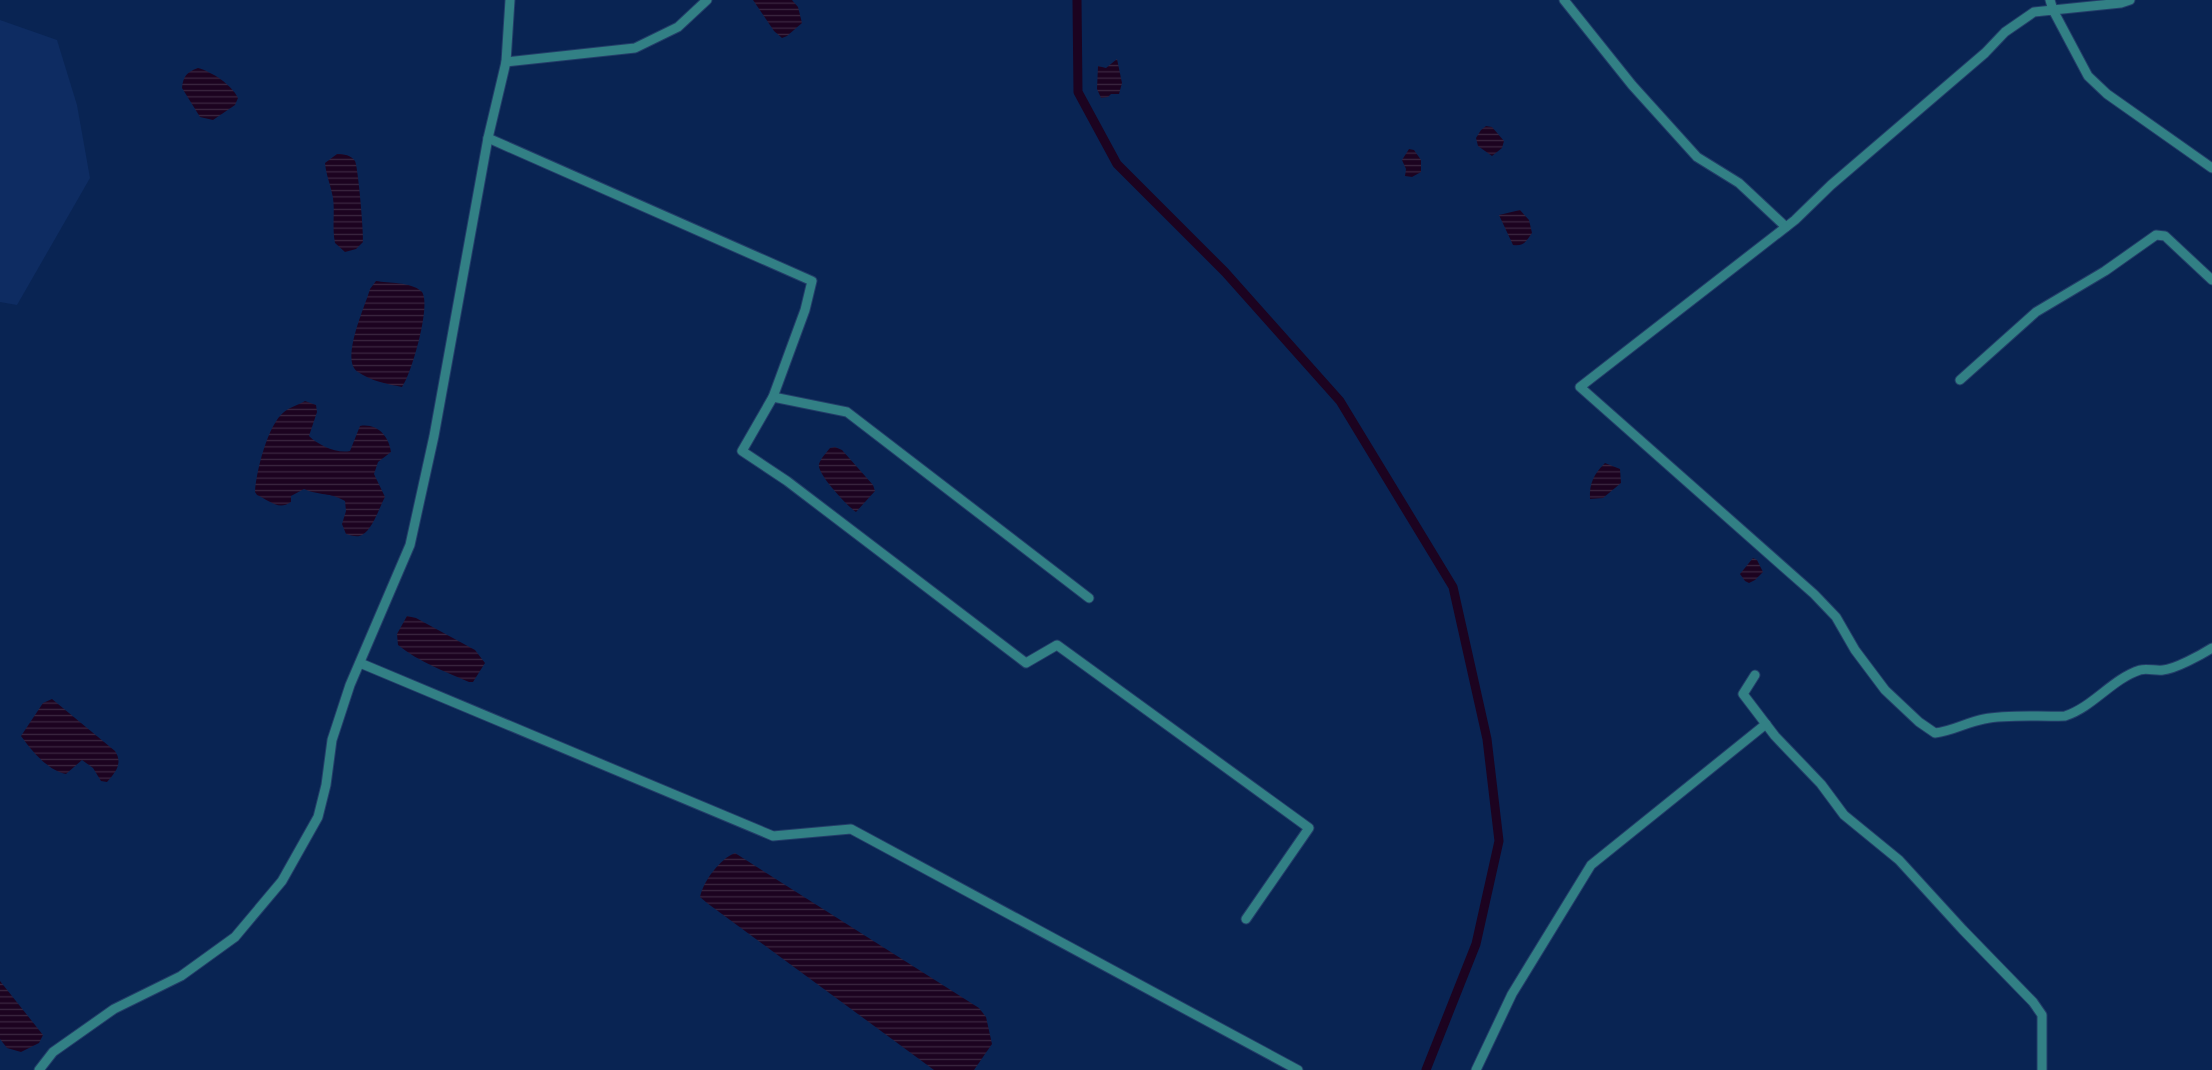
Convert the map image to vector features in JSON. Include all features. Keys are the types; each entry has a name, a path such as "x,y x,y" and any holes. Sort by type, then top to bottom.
{"street":[{"path":"39,1070 53,1052 114,1008 181,976 235,937 282,881 318,817 326,785 332,740 360,664 410,545 436,426 488,138 506,62 510,0"},
{"path":"506,62 635,48 678,27 707,0"},
{"path":"1564,0 1632,85 1698,157 1740,183 1786,228"},
{"path":"2050,0 2053,10 2088,76 2107,94 2212,168"},
{"path":"2130,0 2121,3 2034,12 2006,32 1985,53 1831,185 1786,228 1580,387 1814,594 1836,617 1855,650 1885,690 1919,722 1935,733 1949,732 1989,718 2065,716 2074,714 2110,686 2141,670 2165,670 2192,660 2212,648"},
{"path":"488,138 812,281 805,310 772,397 742,451 787,481 1026,663 1057,645 1309,828 1246,919"},
{"path":"1960,380 2036,312 2105,271 2156,235 2166,236 2212,280"},
{"path":"772,397 847,412 1089,598"},
{"path":"360,664 773,836 851,829 1298,1070"},
{"path":"1755,675 1743,694 1766,724 1821,784 1844,815 1899,860 2033,1002 2042,1015 2042,1070"},
{"path":"1476,1070 1512,994 1591,865 1766,724"}],"shaded area":[{"path":"753,0 792,0 798,7 802,23 782,38 774,31"},
{"path":"0,20 57,40 77,105 90,178 17,305 0,302"},
{"path":"1117,59 1122,83 1119,94 1111,94 1108,97 1101,98 1097,89 1098,66 1106,68"},
{"path":"198,68 221,79 238,98 235,105 213,120 200,117 182,88 186,75"},
{"path":"1486,126 1492,127 1504,141 1502,148 1492,156 1478,146 1476,138"},
{"path":"1409,149 1414,150 1421,160 1421,172 1412,177 1405,176 1406,169 1402,160"},
{"path":"337,154 347,155 355,161 362,214 363,242 356,249 345,252 335,243 333,198 325,163"},
{"path":"1520,210 1529,220 1532,233 1523,244 1513,245 1499,215"},
{"path":"376,281 399,283 417,288 421,291 424,298 423,323 415,354 402,387 368,378 358,372 353,366 352,357 355,333 370,289"},
{"path":"305,401 316,405 317,412 309,436 317,443 334,450 350,451 360,426 377,429 388,441 391,452 378,462 374,474 385,497 373,523 360,536 346,534 342,524 346,511 345,501 340,498 304,489 291,496 291,502 278,505 257,495 255,492 260,461 273,427 284,412"},
{"path":"835,447 842,450 873,485 875,491 856,512 833,489 819,468 823,457 830,448"},
{"path":"1605,463 1620,469 1621,483 1603,498 1590,499 1590,488 1593,479"},
{"path":"1753,558 1757,560 1763,572 1749,583 1740,574"},
{"path":"407,616 416,618 475,650 485,663 473,682 432,666 398,645 397,634"},
{"path":"52,699 115,751 118,759 116,771 107,782 101,781 93,768 82,760 66,774 59,772 35,754 21,736 43,703"},
{"path":"735,853 979,1008 986,1017 992,1044 974,1070 934,1070 700,897 713,871 724,860"},
{"path":"0,981 43,1035 39,1043 21,1052 7,1048 0,1039"}],"waterway":[{"path":"1077,0 1078,92 1117,164 1225,272 1340,401 1453,587 1487,739 1499,841 1476,944 1426,1070"}]}
